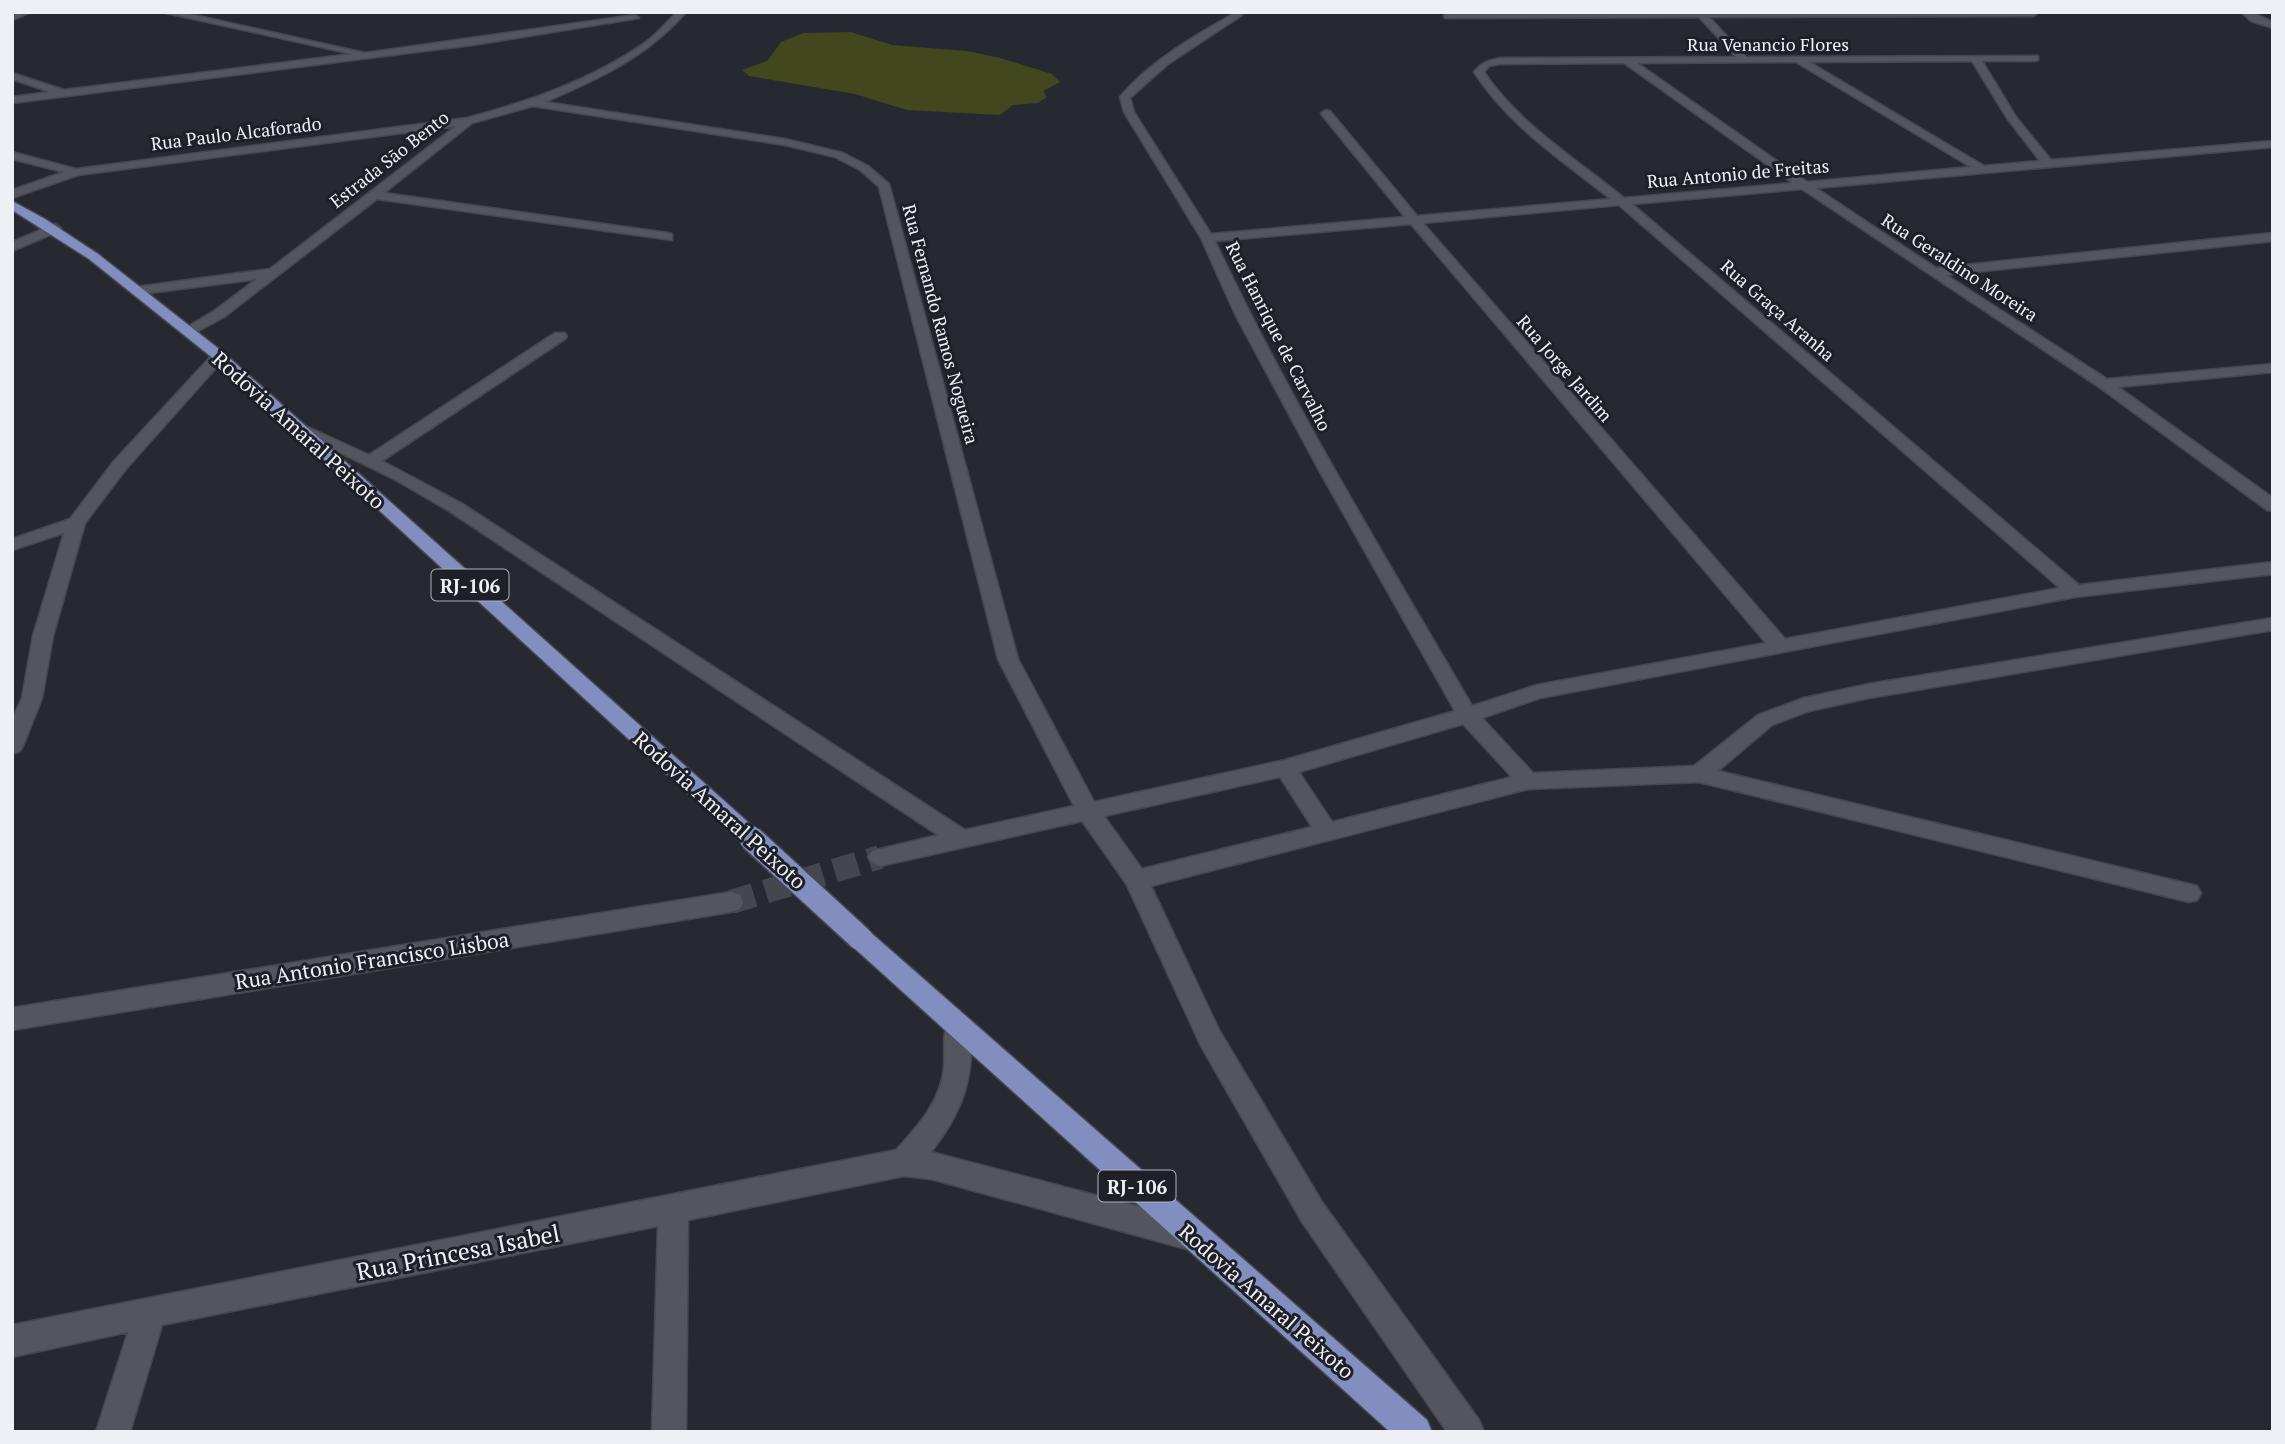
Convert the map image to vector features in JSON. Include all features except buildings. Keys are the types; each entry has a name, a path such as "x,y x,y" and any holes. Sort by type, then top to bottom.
{"highway":[{"name":"Rodovia Amaral Peixoto","path":"12,205 55,229 141,290 219,356 860,939 1415,1432"}],"street":[{"path":"12,17 27,12"},
{"path":"166,12 371,55"},
{"path":"598,12 647,20"},
{"name":"Estrada São Bento","path":"188,331 219,314 319,239 468,121 533,103 603,73 651,43 682,12"},
{"path":"2245,12 2254,19 2273,25"},
{"path":"1448,16 2034,13"},
{"path":"1701,14 1743,59"},
{"name":"Rua Hanrique de Carvalho","path":"1237,15 1195,41 1135,86 1125,97 1129,112 1207,237 1242,314 1275,375 1467,715 1528,781"},
{"path":"12,100 371,55 635,18"},
{"path":"660,21 673,22"},
{"path":"1975,58 2011,118 2048,164"},
{"name":"Rua Venancio Flores","path":"1500,61 2035,58"},
{"name":"Rua Geraldino Moreira","path":"1626,60 1933,272 2104,384 2273,506"},
{"path":"1799,60 1980,168"},
{"name":"Rua Graça Aranha","path":"1500,61 1486,64 1479,72 1499,101 1620,201 2076,591"},
{"path":"12,76 65,93"},
{"name":"Rua Fernando Ramos Nogueira","path":"533,103 785,142 839,155 864,167 885,186 1009,659 1089,813 1137,880 1210,1038 1312,1212 1468,1432"},
{"name":"Rua Jorge Jardim","path":"1326,113 1466,284 1779,645"},
{"name":"Rua Paulo Alcaforado","path":"12,194 76,172 468,121"},
{"name":"Rua Antonio de Freitas","path":"1207,237 1415,221 1980,168 2273,144"},
{"path":"12,155 76,172"},
{"path":"372,195 668,237"},
{"path":"12,247 55,229"},
{"path":"1933,272 2273,237"},
{"name":"Estrada São Bento","path":"141,290 273,272"},
{"path":"369,462 560,336"},
{"path":"12,746 32,698 43,636 76,523 120,465 219,356"},
{"path":"2104,384 2273,368"},
{"path":"293,426 402,476 455,508 960,838"},
{"path":"12,545 76,523"},
{"path":"880,857 1285,768 1537,692 2076,591 2273,568"},
{"path":"1699,774 1765,720 1804,705 1869,691 2273,624"},
{"path":"1285,768 1326,831"},
{"path":"1137,880 1528,781 1699,774 2189,892"},
{"name":"Rua Antonio Francisco Lisboa","path":"12,1018 731,902"},
{"path":"904,1161 928,1135 954,1087 958,1072 958,1026"},
{"name":"Rua Princesa Isabel","path":"12,1341 150,1311 673,1210 904,1161 932,1165 1191,1235"},
{"path":"669,1432 673,1210"},
{"path":"113,1432 150,1311"}],"green space":[{"path":"851,32 892,45 967,51 1000,58 1052,74 1060,82 1043,91 1047,97 1038,103 1013,105 1000,115 907,110 855,94 749,76 742,70 767,61 781,42 803,33"}],"tunnel":[{"path":"731,902 880,857"}]}
